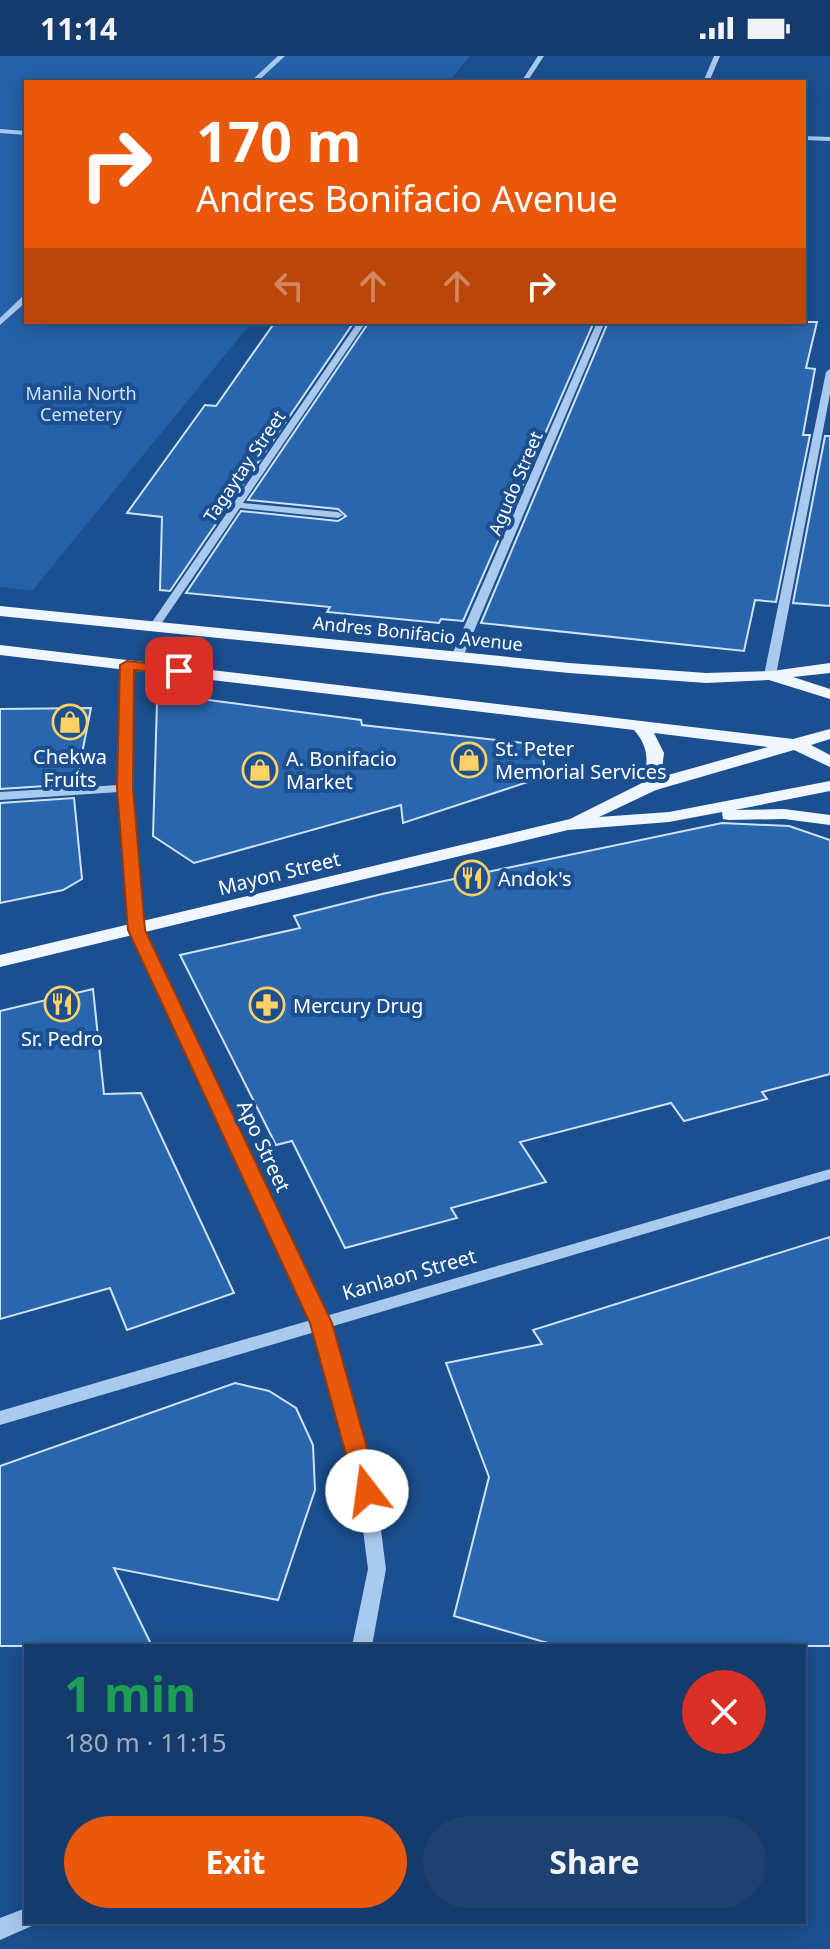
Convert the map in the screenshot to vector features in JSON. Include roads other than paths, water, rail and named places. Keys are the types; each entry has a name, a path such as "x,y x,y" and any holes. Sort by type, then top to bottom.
{"main road":[{"name":"Andres Bonifacio Avenue","path":"0,611 457,657 706,678 770,675 830,694"},
{"path":"0,650 798,745 830,762"},
{"path":"770,675 830,668"},
{"path":"638,725 652,739 657,764 650,786"},
{"path":"798,745 830,734"},
{"name":"Mayon Street","path":"568,825 650,786 798,745"},
{"name":"Mayon Street","path":"0,961 568,825 669,817 830,786"},
{"path":"669,817 784,814 830,820"}],"street":[{"path":"255,80 282,56"},
{"path":"525,80 541,56"},
{"path":"707,80 717,56"},
{"path":"0,131 24,133"},
{"path":"806,138 830,139"},
{"path":"0,323 24,300"},
{"name":"Tagaytay Street","path":"153,628 361,324"},
{"name":"Agudo Street","path":"457,657 600,324"},
{"path":"770,675 830,372"},
{"path":"237,505 338,515"},
{"name":"Apo Street","path":"127,665 125,788 137,930 321,1323 367,1491 377,1569 362,1644"},
{"path":"0,796 125,788"},
{"name":"Kanlaon Street","path":"0,1418 830,1174"},
{"path":"0,1929 24,1919"}],"place":[{"name":"Chekwa Fruits","path":"70,722"},
{"name":"St. Peter Memorial Services","path":"469,760"},
{"name":"A. Bonifacio Market","path":"260,770"},
{"name":"Andok's","path":"472,878"},
{"name":"Sr. Pedro","path":"62,1004"},
{"name":"Mercury Drug","path":"267,1005"}],"park label":[{"name":"Manila North Cemetery","path":"81,403"}]}
